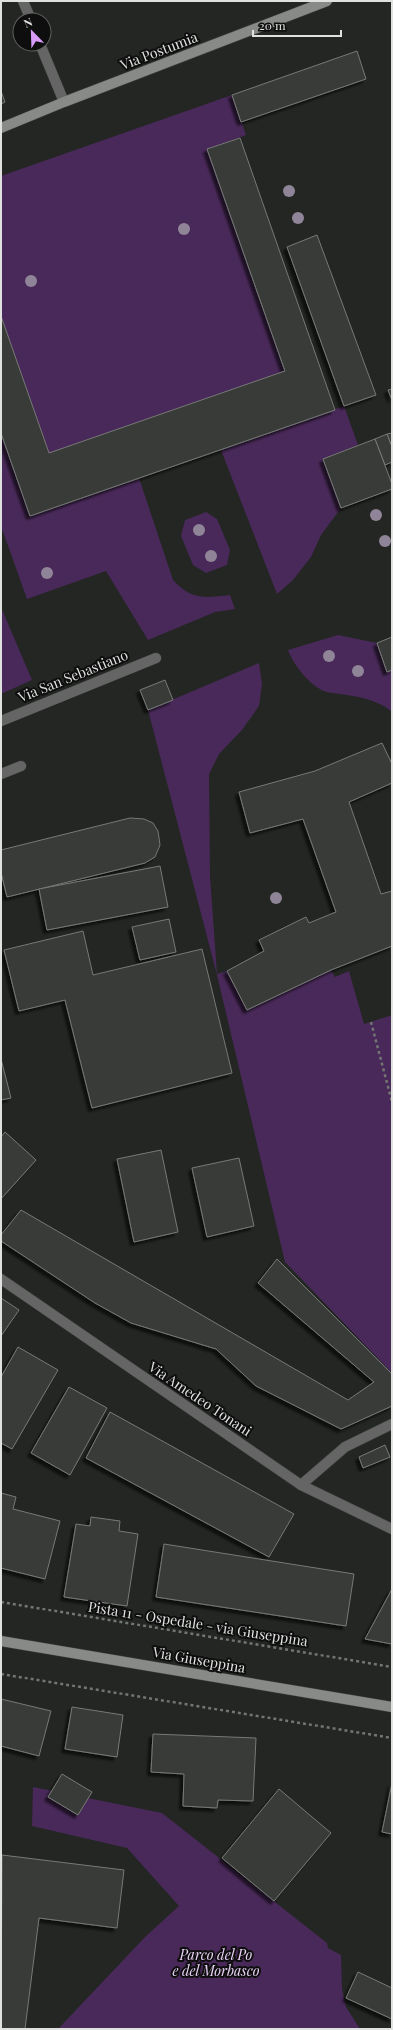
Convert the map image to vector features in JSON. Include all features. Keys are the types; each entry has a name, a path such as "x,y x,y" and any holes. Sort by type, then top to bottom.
{"main road":[{"name":"Via Postumia","path":"1,128 64,102 327,1"},
{"name":"Via Giuseppina","path":"1,1641 392,1708"}],"street":[{"path":"23,1 28,12"},
{"path":"43,52 64,102"},
{"name":"Via San Sebastiano","path":"1,721 156,658"},
{"path":"1,774 21,766"},
{"name":"Via Amedeo Tonani","path":"1,1279 301,1485 392,1529"},
{"path":"301,1485 345,1447 392,1424"}],"path":[{"path":"371,1022 392,1102"},
{"name":"Pista 11 - Ospedale - via Giuseppina","path":"1,1602 392,1667"},
{"path":"1,1674 392,1738"}],"green space":[{"path":"232,95 246,135 208,149 285,371 49,453 1,316 1,176"},
{"path":"344,406 358,445 323,459 341,508 321,535 311,557 293,580 277,594 221,450"},
{"path":"1,433 30,516 139,478 173,580 186,591 199,596 213,597 230,595 235,609 215,612 148,640 106,571 27,599 1,526"},
{"path":"206,512 217,519 230,550 227,565 206,573 193,565 181,536 185,520"},
{"path":"1,607 32,680 1,694"},
{"path":"338,635 377,643 387,672 392,670 392,712 380,704 368,699 328,692 318,688 302,674 290,656 288,650"},
{"path":"259,663 262,684 259,706 242,730 219,754 209,774 210,876 217,974 227,971 247,1010 331,970 335,977 349,971 364,1024 392,1015 392,1373 285,1262 217,975 148,710"},
{"name":"Parco del Po e del Morbasco","path":"33,1787 162,1813 327,1943 328,1948 341,1955 342,1989 346,2007 360,2029 58,2029 146,1936 179,1906 127,1848 32,1826"}],"building":[{"path":"357,51 366,79 241,122 232,95"},
{"path":"1,91 5,102 1,104"},
{"path":"240,138 335,410 30,516 1,433 1,316 49,453 285,371 207,149"},
{"path":"317,235 376,395 344,406 287,247"},
{"path":"392,389 392,400 388,390"},
{"path":"392,433 392,447 387,434"},
{"path":"387,434 392,447 392,462 385,465 375,439"},
{"path":"375,439 392,484 392,489 341,508 323,459"},
{"path":"392,637 392,670 387,672 377,643"},
{"path":"165,680 173,700 148,710 140,690"},
{"path":"382,743 392,764 392,783 349,802 381,894 392,891 392,946 331,970 247,1010 227,971 264,951 259,940 306,917 309,923 336,912 303,819 250,833 239,792 315,771"},
{"path":"130,818 144,819 153,823 158,831 160,845 155,857 145,863 7,897 1,872 1,850"},
{"path":"160,866 168,907 47,930 39,889"},
{"path":"169,919 176,952 140,960 132,927"},
{"path":"83,931 93,975 202,949 232,1073 92,1108 65,1000 19,1011 4,950"},
{"path":"1,1059 11,1098 1,1100"},
{"path":"5,1132 36,1160 1,1199 1,1137"},
{"path":"161,1150 178,1232 134,1242 117,1159"},
{"path":"239,1158 254,1226 207,1237 192,1168"},
{"path":"21,1210 348,1400 374,1382 258,1283 277,1259 392,1374 392,1406 341,1429 256,1386 216,1349 131,1323 95,1303 1,1241 1,1235"},
{"path":"1,1298 19,1310 1,1336"},
{"path":"18,1347 58,1370 12,1449 1,1443 1,1377"},
{"path":"69,1387 107,1408 70,1475 31,1453"},
{"path":"110,1412 294,1514 269,1557 86,1458"},
{"path":"385,1445 390,1457 363,1468 359,1457"},
{"path":"1,1493 16,1497 13,1509 60,1521 45,1579 1,1568"},
{"path":"91,1517 120,1521 119,1531 138,1534 127,1606 64,1597 76,1524 90,1526"},
{"path":"164,1544 354,1574 346,1626 156,1597"},
{"path":"392,1589 392,1644 365,1639"},
{"path":"1,1699 51,1711 39,1756 1,1746"},
{"path":"72,1707 123,1715 117,1757 65,1749"},
{"path":"153,1734 256,1738 253,1801 218,1800 217,1808 183,1806 184,1774 151,1772"},
{"path":"62,1774 92,1792 78,1815 48,1797"},
{"path":"392,1783 392,1834 382,1832"},
{"path":"279,1789 331,1833 274,1901 222,1858"},
{"path":"2,1855 124,1870 117,1928 39,1918 25,2029 1,2029"},
{"path":"358,1972 392,1988 392,2019 346,1998"}]}
